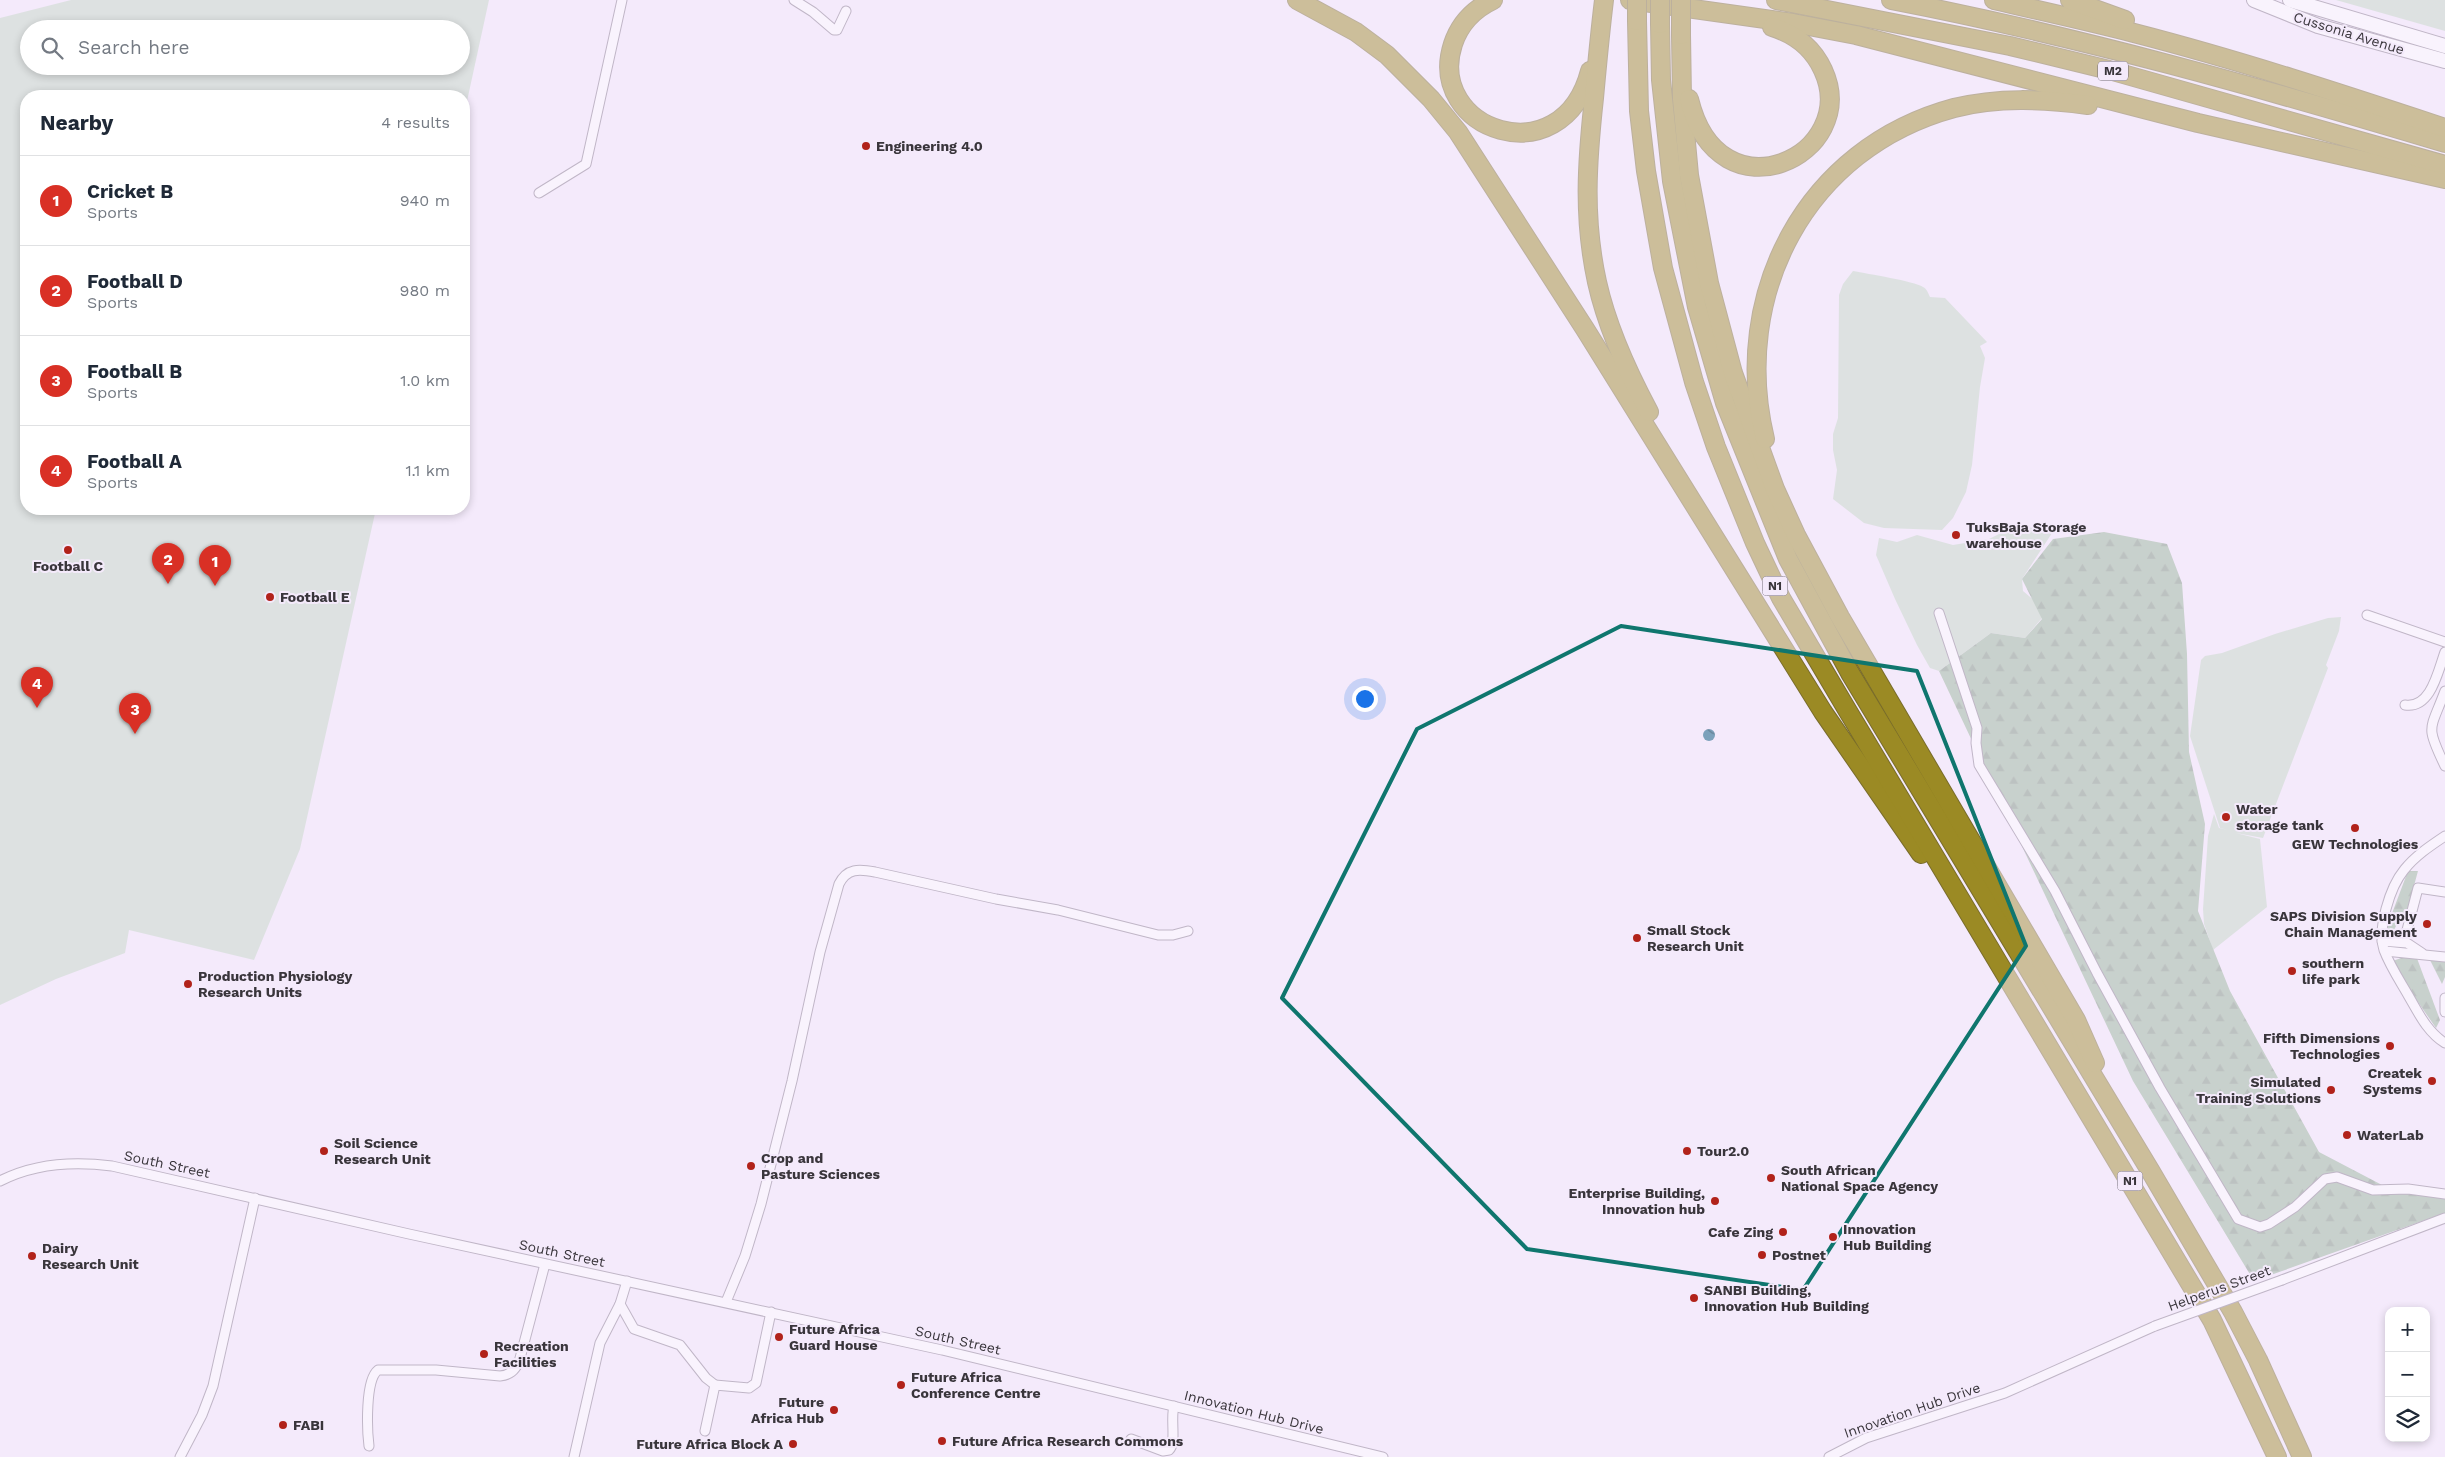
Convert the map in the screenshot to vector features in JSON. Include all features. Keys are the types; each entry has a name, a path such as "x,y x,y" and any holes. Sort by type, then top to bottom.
{"highway":[{"path":"1296,0 1356,32 1387,55 1426,93 1454,126 1580,322 1823,712 1953,903 2051,1064 2062,1079 2076,1090"},
{"path":"1493,0 1473,12 1460,27 1451,51 1450,66 1455,92 1467,110 1483,122 1507,132 1524,133 1540,130 1559,120 1573,108 1588,79 1601,21"},
{"path":"1604,0 1586,187 1589,236 1597,284 1628,371 1722,549"},
{"path":"1630,0 1680,4 1856,35 2198,123 2445,179"},
{"name":"N1","path":"1637,0 1640,120 1646,171 1663,268 1694,382 1736,502 1781,598 2212,1320 2277,1457"},
{"name":"N1","path":"1660,0 1661,80 1672,181 1697,307 1725,403 1788,560 1850,673 2101,1089 2258,1360 2302,1457"},
{"name":"M2","path":"1776,0 2002,44 2100,68 2445,165"},
{"name":"M2","path":"1890,0 2130,53 2323,106 2445,143"},
{"path":"1994,0 2135,33 2298,80 2445,128"},
{"path":"2070,0 2117,18 2267,66 2298,80"},
{"path":"1680,4 1682,99 1689,175 1709,283 1733,373 1754,436 1784,510 1879,686 2076,1020 2091,1052 2101,1089"},
{"path":"1680,4 1768,26 1789,33 1804,44 1820,65 1828,89 1828,112 1816,137 1800,154 1785,163 1770,166 1749,166 1736,163 1720,154 1704,139 1693,114 1687,92 1681,37"},
{"path":"1801,543 1778,484 1763,430 1757,394 1756,346 1766,289 1780,256 1806,210 1829,182 1866,150 1904,127 1952,109 1984,102 2016,100 2055,101 2198,123"}],"main road":[{"name":"Cussonia Avenue","path":"2254,0 2318,26 2445,61"},
{"name":"Cussonia Avenue","path":"2290,0 2445,46"}],"street":[{"path":"539,193 586,164 622,0"},
{"path":"794,0 813,12 834,30 837,30 846,11"},
{"path":"1939,613 1970,702 1977,728 1976,743 1979,765 2055,891 2097,973 2160,1088 2238,1219 2260,1227 2268,1224 2294,1207 2325,1180 2337,1178 2373,1190 2408,1189 2445,1194"},
{"path":"2367,615 2445,642"},
{"path":"2406,705 2418,705 2424,700 2434,681 2445,652"},
{"path":"2445,691 2432,719 2430,730 2445,766"},
{"path":"2445,836 2418,855 2401,874 2382,924 2382,941 2385,951 2425,1023 2445,1043"},
{"path":"726,1302 745,1256 761,1204 792,1082 820,952 839,884 844,875 858,870 875,872 996,899 1058,910 1158,935 1173,935 1188,931"},
{"path":"2406,934 2418,888 2445,892"},
{"path":"2382,941 2407,943 2422,953"},
{"path":"2385,951 2422,953 2445,957"},
{"path":"2445,998 2445,1012"},
{"name":"South Street","path":"0,1181 52,1164 90,1164 132,1170 545,1264 950,1352 1118,1393"},
{"path":"180,1457 202,1416 213,1386 255,1198"},
{"name":"Helperus Street","path":"2005,1393 2155,1326 2445,1218"},
{"path":"369,1446 367,1416 373,1376 378,1370 436,1370 500,1376 511,1373 519,1362 545,1264"},
{"path":"574,1457 600,1343 620,1304 626,1281"},
{"path":"620,1304 634,1329 680,1345 706,1378 715,1385 749,1388 755,1386 771,1312"},
{"path":"705,1431 715,1385"},
{"name":"Innovation Hub Drive","path":"1118,1393 1383,1457"},
{"name":"Innovation Hub Drive","path":"1829,1457 1866,1438 2005,1393"},
{"path":"1131,1439 1157,1453 1166,1452 1172,1448 1171,1418 1174,1406"}],"highlighted area":[{"path":"1621,626 1917,671 2026,946 1803,1290 1527,1249 1282,998 1417,729"}],"green space":[{"path":"71,0 489,0 469,90 20,90 20,515 375,515 300,849 254,960 129,930 125,953 56,979 0,1005 0,18"},
{"path":"2336,0 2445,0 2445,31"},
{"path":"1853,271 1910,282 1924,288 1930,297 1945,298 1987,342 1980,346 1985,358 1972,465 1966,492 1953,518 1942,530 1884,528 1864,523 1833,499 1837,470 1833,450 1833,434 1838,418 1839,295 1843,284"},
{"path":"2015,526 2054,530 2022,579 2023,591 2036,602 2042,618 2025,638 1991,633 1939,671 1930,668 1895,599 1876,555 1879,538 1897,542 1917,535 1953,545 1989,539"},
{"path":"2104,532 2167,544 2182,583 2187,654 2189,752 2205,824 2198,911 2230,991 2319,1152 2382,1185 2445,1198 2445,1213 2254,1281 2133,1081 1939,671 1991,633 2025,638 2042,619 2022,579 2053,539"},
{"path":"2341,617 2339,631 2326,665 2328,668 2263,838 2236,833 2260,839 2267,907 2213,950 2204,924 2203,909 2208,836 2214,814 2219,828 2228,830 2220,828 2190,736 2201,660 2205,656 2222,653 2275,634 2328,618"},
{"path":"2408,871 2418,871 2406,915 2402,914 2394,930 2400,936 2387,936 2388,924"},
{"path":"2415,953 2440,1020 2436,1028 2390,962"},
{"path":"2427,954 2445,961 2445,977 2442,984"}],"water":[{"path":"1707,729 1711,729 1715,735 1711,741 1707,741 1703,737 1703,733"}],"place":[{"name":"Engineering 4.0","path":"866,146"},
{"name":"TuksBaja Storage warehouse","path":"1956,535"},
{"name":"Football C","path":"68,550"},
{"name":"Football D","path":"168,584"},
{"name":"Cricket B","path":"215,586"},
{"name":"Football E","path":"270,597"},
{"name":"Football A","path":"37,708"},
{"name":"Football B","path":"135,734"},
{"name":"Water storage tank","path":"2226,817"},
{"name":"GEW Technologies","path":"2355,828"},
{"name":"SAPS Division Supply Chain Management","path":"2427,924"},
{"name":"Small Stock Research Unit","path":"1637,938"},
{"name":"southern life park","path":"2292,971"},
{"name":"Production Physiology Research Units","path":"188,984"},
{"name":"Fifth Dimensions Technologies","path":"2390,1046"},
{"name":"Createk Systems","path":"2432,1081"},
{"name":"Simulated Training Solutions","path":"2331,1090"},
{"name":"WaterLab","path":"2347,1135"},
{"name":"Soil Science Research Unit","path":"324,1151"},
{"name":"Tour2.0","path":"1687,1151"},
{"name":"Crop and Pasture Sciences","path":"751,1166"},
{"name":"South African National Space Agency","path":"1771,1178"},
{"name":"Enterprise Building, Innovation hub","path":"1715,1201"},
{"name":"Cafe Zing","path":"1783,1232"},
{"name":"Innovation Hub Building","path":"1833,1237"},
{"name":"Postnet","path":"1762,1255"},
{"name":"Dairy Research Unit","path":"32,1256"},
{"name":"SANBI Building, Innovation Hub Building","path":"1694,1298"},
{"name":"Future Africa Guard House","path":"779,1337"},
{"name":"Recreation Facilities","path":"484,1354"},
{"name":"Future Africa Conference Centre","path":"901,1385"},
{"name":"Future Africa Hub","path":"834,1410"},
{"name":"FABI","path":"283,1425"},
{"name":"Future Africa Research Commons","path":"942,1441"},
{"name":"Future Africa Block A","path":"793,1444"}]}
